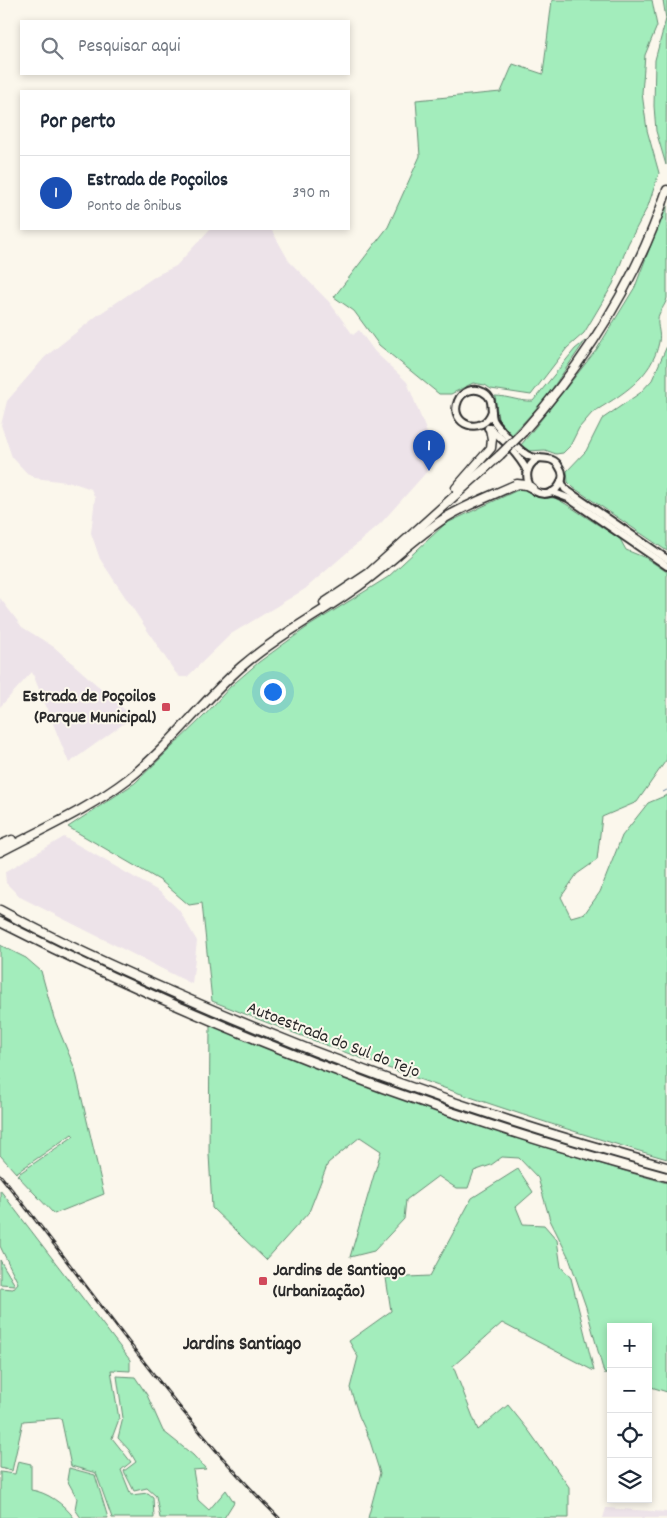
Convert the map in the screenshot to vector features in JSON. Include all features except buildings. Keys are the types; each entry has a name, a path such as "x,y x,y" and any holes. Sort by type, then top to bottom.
{"highway":[{"path":"0,845 42,827 113,790 142,768 168,744 224,683 259,652 291,629 356,588 500,456 523,432 567,379 594,340 614,307 645,247 667,190"},
{"path":"408,542 488,452 492,444 490,429"},
{"path":"408,542 464,508 517,484 532,488"},
{"path":"0,852 42,827"},
{"name":"Autoestrada do Sul do Tejo","path":"0,910 148,982 243,1023 359,1069 543,1132 667,1167"},
{"name":"Autoestrada do Sul do Tejo","path":"0,922 173,1004 339,1072 514,1132 667,1177"}],"main road":[{"path":"482,424 490,429 521,461 527,471 527,480 532,488 543,494 558,488 562,472 558,464 550,459 530,457 521,450 496,424 493,418 491,400 483,392 478,390 467,391 459,398 456,408 460,419 470,425 482,424 487,421 492,411"},
{"path":"527,471 532,463 540,458"},
{"path":"561,481 565,489 667,559"},
{"path":"552,492 568,498 667,566"}],"shaded area":[{"path":"209,230 272,230 289,261 330,303 353,335 359,330 375,352 407,382 433,448 434,458 431,467 381,523 305,589 231,634 187,677 180,677 175,672 100,559 91,533 95,498 91,489 74,483 35,478 27,473 12,457 1,425 7,401 45,357 98,315 157,275 176,266"},
{"path":"0,598 22,627 54,647 133,717 69,763 32,672 0,707"},
{"path":"64,837 160,892 179,910 197,941 192,984 20,897 6,883 5,872"},
{"path":"606,1508 667,1512 667,1518 603,1518"}],"green space":[{"path":"552,0 652,0 657,26 645,55 642,93 647,130 659,173 648,206 628,244 613,284 584,333 567,348 531,395 491,389 485,385 473,383 451,394 439,394 379,345 354,311 334,297 388,227 420,156 416,100 501,92 513,64 543,74"},
{"path":"663,0 667,0 666,165 656,131 654,106 655,60 666,19"},
{"path":"667,202 667,298 658,316 660,336 650,366 634,384 592,413 579,428 570,446 563,453 556,454 545,450 529,451 521,445 597,349 635,287"},
{"path":"585,341 545,399 512,435 498,419 495,396 533,401 575,349"},
{"path":"667,346 667,551 574,488 568,482 567,471 586,451 602,419 640,393 652,380"},
{"path":"522,488 537,497 555,498 566,504 620,539 626,550 646,558 667,572 667,759 637,802 602,817 597,860 577,874 561,897 571,917 585,913 600,892 622,836 648,803 667,795 667,1159 551,1124 437,1086 212,1001 202,903 189,905 161,881 68,827 135,783 204,716 230,687 259,662 306,628 388,577 445,524"},
{"path":"0,945 26,958 41,971 54,1018 75,1069 104,1194 54,1214 17,1175 74,1136 72,1134 16,1173 0,1155"},
{"path":"210,1025 314,1067 467,1122 546,1148 667,1183 667,1392 652,1387 652,1323 607,1323 607,1374 604,1373 586,1307 569,1258 550,1220 538,1178 519,1158 502,1157 491,1165 474,1171 468,1188 456,1188 438,1176 406,1200 404,1219 374,1251 350,1257 381,1151 360,1137 328,1163 309,1212 266,1260 212,1208 209,1154"},
{"path":"518,1169 533,1192 516,1207 523,1224 544,1225 557,1240 561,1267 571,1278 594,1371 502,1323 453,1366 478,1430 508,1405 529,1431 569,1487 569,1518 368,1518 380,1473 350,1388 358,1357 349,1341 391,1311 386,1278 430,1276 472,1198"},
{"path":"0,1190 130,1360 130,1371 111,1370 119,1419 112,1438 131,1462 121,1470 131,1495 148,1493 153,1497 154,1518 112,1518 96,1473 71,1466 61,1418 23,1421 12,1471 0,1468 0,1288 13,1289 18,1283 0,1246"},
{"path":"0,1260 15,1285 0,1284"},
{"path":"117,1376 135,1377 147,1395 163,1431 193,1455 206,1469 193,1470 198,1500 209,1510 226,1490 234,1502 224,1518 160,1518 156,1496 147,1488 134,1491 124,1471 136,1462 129,1450 118,1438 123,1418"},
{"path":"18,1461 31,1464 31,1490 43,1493 55,1500 74,1518 0,1518 0,1472 15,1474"},
{"path":"69,1468 95,1475 108,1518 81,1518 75,1509 77,1498 67,1480"}],"waterway":[{"path":"663,792 667,790"}],"railway":[{"path":"0,1175 169,1394 204,1437 279,1518"}],"place":[{"name":"Estrada de Poçoilos","path":"429,471"},
{"name":"Estrada de Poçoilos (Parque Municipal)","path":"166,707"},
{"name":"Jardins de Santiago (Urbanização)","path":"263,1281"}],"district":[{"name":"Jardins Santiago","path":"242,1345"}]}
